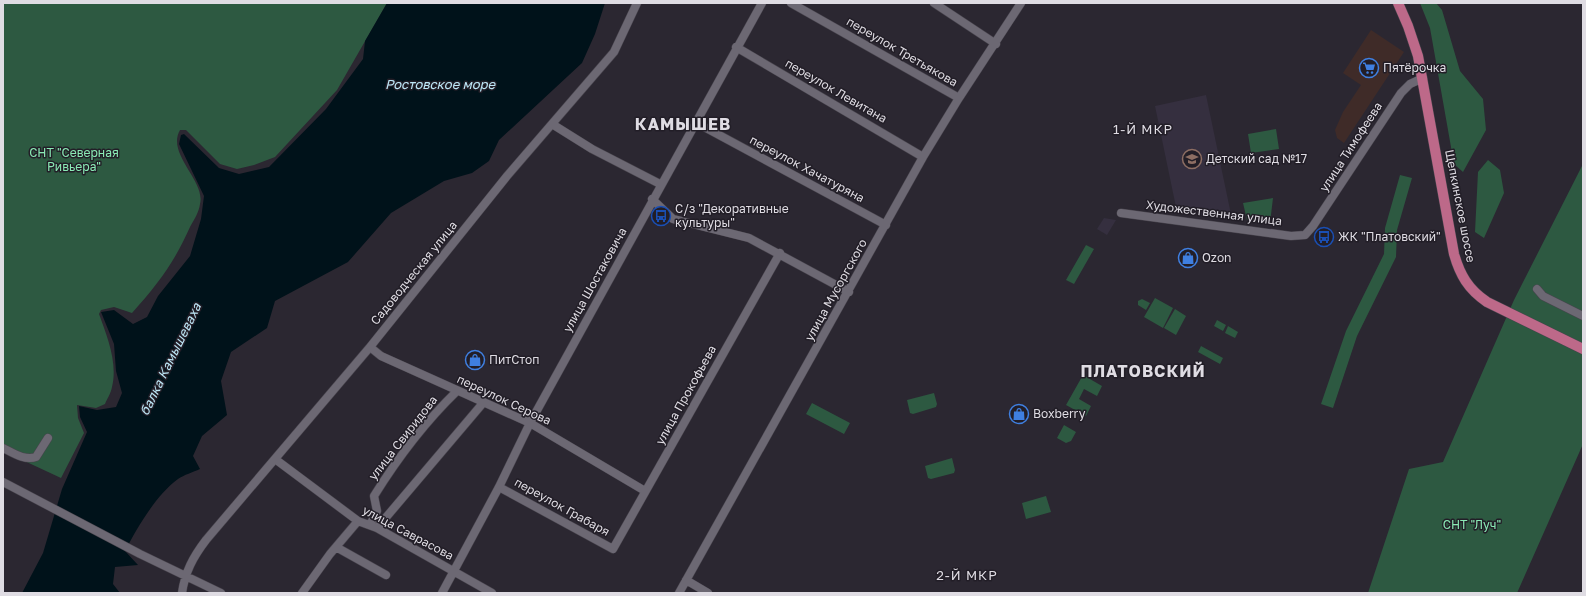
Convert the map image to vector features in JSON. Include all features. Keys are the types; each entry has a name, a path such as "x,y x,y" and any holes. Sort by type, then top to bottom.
{"main road":[{"name":"Щепкинское шоссе","path":"1398,3 1412,36 1423,78 1454,254 1464,281 1475,293 1487,302 1583,349"}],"street":[{"name":"Садоводческая улица","path":"182,593 185,576 198,551 370,347 507,176 614,52 637,3"},
{"name":"улица Шостаковича","path":"442,593 499,486 530,423 660,184 762,3"},
{"name":"переулок Третьякова","path":"791,3 959,98"},
{"path":"934,3 996,44"},
{"name":"улица Мусоргского","path":"679,593 849,292 923,157 959,98 996,44 1021,3"},
{"name":"переулок Левитана","path":"736,47 923,157"},
{"name":"улица Тимофеева","path":"1305,235 1313,226 1401,93 1410,84 1423,78"},
{"name":"переулок Хачатуряна","path":"695,122 886,225"},
{"path":"552,124 592,149 660,184"},
{"path":"652,199 673,219 749,238 780,253 849,292"},
{"name":"Художественная улица","path":"1121,213 1291,236 1305,235"},
{"name":"улица Прокофьева","path":"613,549 780,253"},
{"path":"1537,289 1543,296 1583,316"},
{"name":"переулок Серова","path":"370,347 381,356 530,423 645,491"},
{"name":"улица Свиридова","path":"374,527 377,511 374,496 387,475 444,404 457,391"},
{"path":"374,527 483,403"},
{"path":"3,448 26,458 32,458 36,457 48,438"},
{"name":"улица Саврасова","path":"275,459 358,521 374,527 492,593"},
{"path":"3,482 44,505 140,554 221,593"},
{"name":"переулок Грабаря","path":"499,486 613,549"},
{"path":"302,593 336,547 358,521"},
{"path":"336,547 386,575"},
{"path":"686,580 708,593"}],"shaded area":[{"path":"1371,30 1404,52 1344,143 1337,138 1335,130 1343,112 1361,85 1343,73"},
{"name":"Детский сад №17","path":"1206,95 1232,219 1177,212 1155,106"},
{"path":"1104,218 1116,220 1107,235 1097,229"}],"green space":[{"name":"СНТ \"Северная Ривьера\"","path":"3,3 387,3 337,90 275,157 254,165 237,169 220,164 186,130 180,130 177,139 178,148 197,186 200,195 199,210 178,252 158,283 132,313 114,307 101,310 99,314 113,359 114,369 110,394 105,404 96,408 77,405 78,418 84,433 61,478 3,451"},
{"path":"1420,3 1436,3 1442,10 1460,71 1483,99 1486,130 1463,172 1454,164 1430,28"},
{"path":"1276,129 1279,149 1251,153 1248,134"},
{"path":"1488,160 1500,170 1504,193 1484,238 1475,232 1478,172"},
{"name":"СНТ \"Луч\"","path":"1583,164 1583,444 1517,593 1368,593 1409,469 1443,462 1514,300"},
{"path":"1400,175 1412,178 1397,230 1396,257 1357,336 1333,408 1321,404 1346,331 1384,254 1385,228"},
{"path":"1273,198 1270,223 1247,220 1243,203"},
{"path":"1086,245 1094,249 1074,284 1066,280"},
{"path":"1155,298 1173,308 1163,328 1144,317"},
{"path":"1142,299 1150,303 1146,310 1138,305 1138,301"},
{"path":"1175,309 1186,316 1176,335 1164,328"},
{"path":"1217,320 1226,325 1223,331 1214,326"},
{"path":"1228,326 1238,332 1235,338 1225,333"},
{"path":"1201,346 1223,358 1220,364 1198,352"},
{"path":"1083,375 1102,386 1097,396 1084,389 1079,399 1091,406 1086,416 1066,405"},
{"path":"934,393 937,404 936,407 913,414 910,413 907,400"},
{"path":"812,403 850,423 844,434 806,414"},
{"path":"1064,425 1076,432 1071,441 1066,443 1057,438"},
{"path":"952,458 955,470 954,473 931,479 928,478 925,466"},
{"path":"1046,496 1051,512 1026,519 1022,503"}],"water":[{"name":"Ростовское море","path":"387,3 605,3 595,34 582,63 499,140 489,161 472,173 444,181 391,213 348,262 275,301 267,328 231,352 221,381 227,415 202,436 193,456 200,469 178,479 170,486 148,512 135,532 125,551 138,565 115,567 113,584 120,593 22,593 43,553 62,489 87,432 80,417 79,406 97,410 116,407 122,393 116,371 114,344 101,312 114,310 133,324 147,317 158,296 190,256 201,219 204,196 179,144 181,135 184,134 219,168 239,174 269,167 326,109 363,59 365,41"}],"place":[{"name":"Пятёрочка","path":"1369,68"},
{"name":"Детский сад №17","path":"1192,159"},
{"name":"С/з \"Декоративные культуры\"","path":"661,216"},
{"name":"ЖК \"Платовский\"","path":"1324,237"},
{"name":"Ozon","path":"1188,258"},
{"name":"ПитСтоп","path":"475,360"},
{"name":"Boxberry","path":"1019,414"}],"district":[{"name":"КАМЫШЕВ","path":"683,124"},
{"name":"1-Й МКР","path":"1143,129"},
{"name":"ПЛАТОВСКИЙ","path":"1143,371"},
{"name":"2-Й МКР","path":"967,575"}],"water label":[{"name":"балка Камышеваха","path":"170,359"}]}
